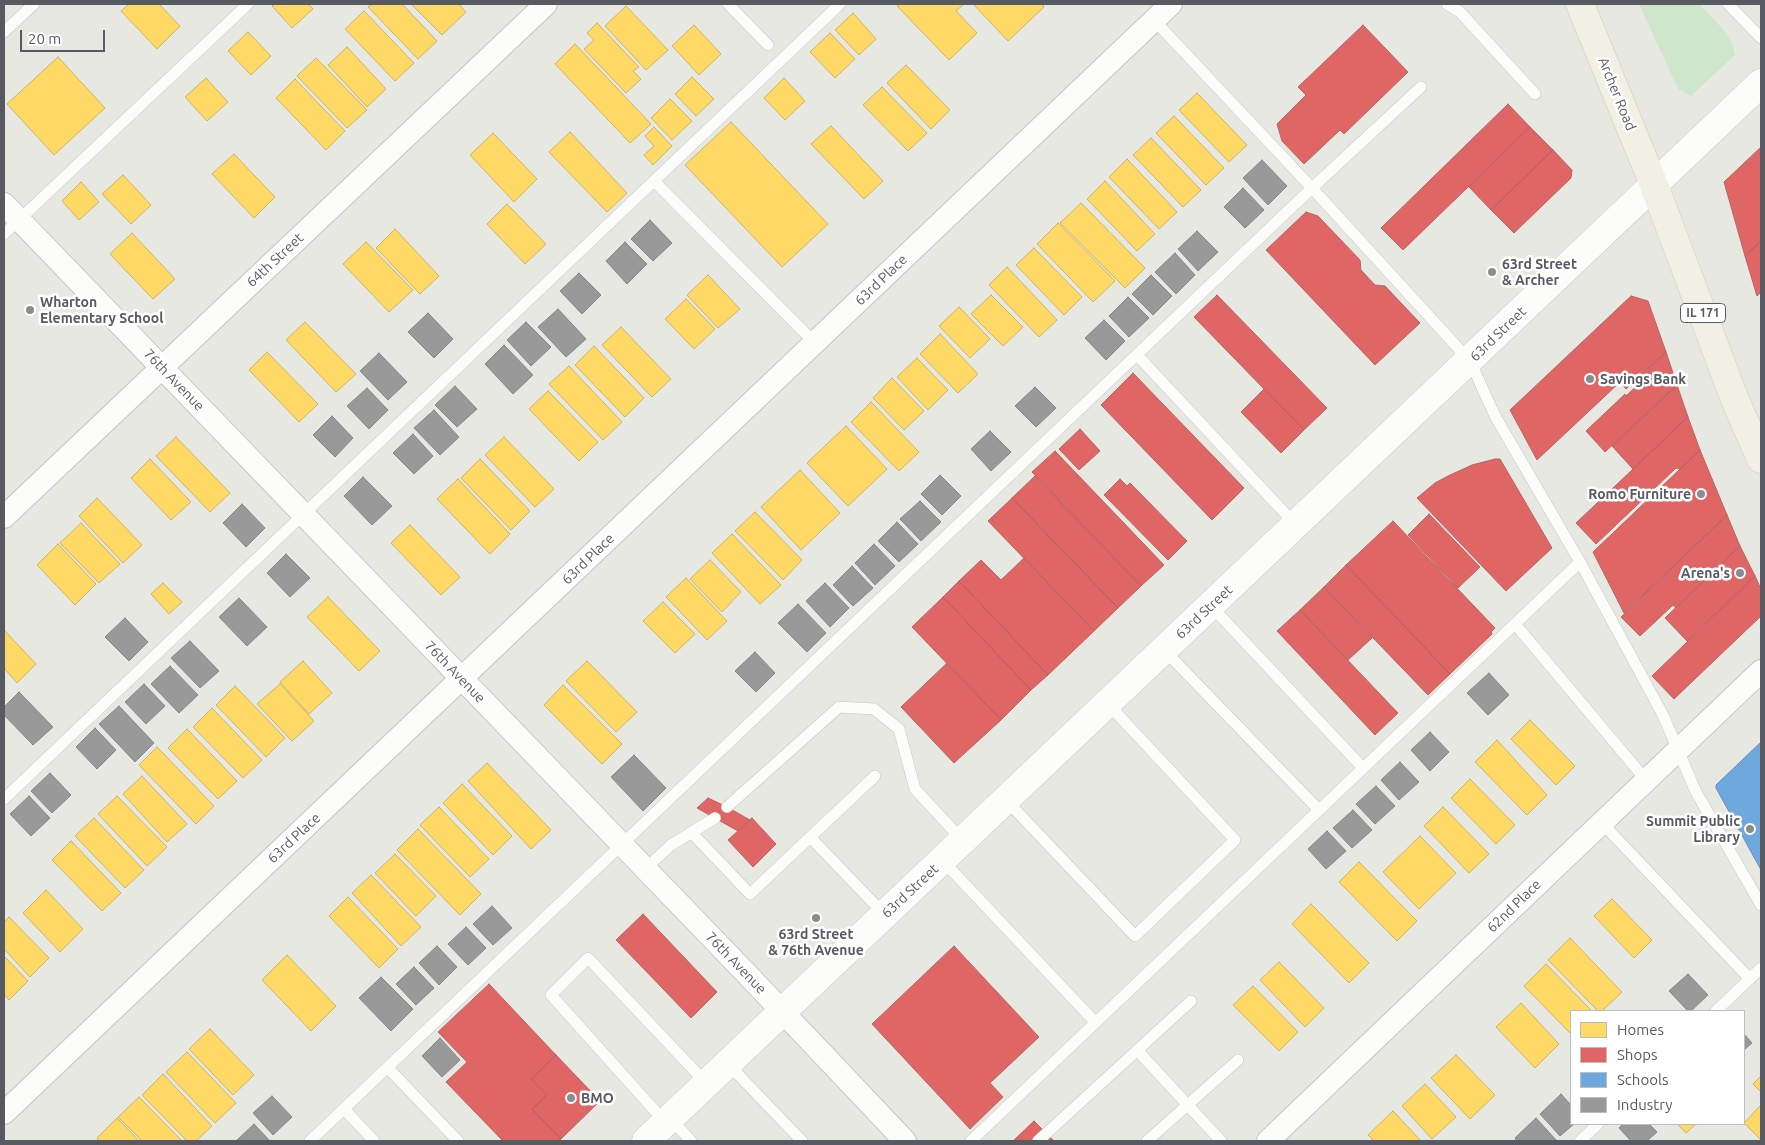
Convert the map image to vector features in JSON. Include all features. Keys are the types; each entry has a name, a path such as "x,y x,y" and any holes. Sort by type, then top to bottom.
{"main road":[{"name":"Archer Road","path":"1580,4 1654,185"},
{"name":"63rd Street","path":"646,1141 1761,83"},
{"name":"IL 171","path":"1654,185 1736,400 1761,459"}],"street":[{"name":"64th Street","path":"4,516 546,4"},
{"name":"63rd Place","path":"4,1113 1171,4"},
{"name":"76th Avenue","path":"4,204 12,227 161,367 905,1141"},
{"name":"62nd Place","path":"1268,1141 1761,670"}],"lane":[{"path":"4,32 34,4"},
{"path":"12,227 248,4"},
{"path":"728,4 768,45"},
{"path":"4,799 838,4"},
{"path":"1446,4 1460,12 1535,94"},
{"path":"1728,4 1761,38"},
{"path":"1154,20 1312,188 1470,361 1495,416 1580,562 1663,715 1696,792 1761,905"},
{"path":"310,1141 1312,188 1421,87"},
{"path":"654,181 815,343"},
{"path":"1137,355 1296,525"},
{"path":"971,1141 1580,562"},
{"path":"1211,606 1363,768"},
{"path":"1515,624 1646,780"},
{"path":"1164,650 1319,810"},
{"path":"1006,800 1135,936 1234,840 1108,704"},
{"path":"727,807 838,707 874,710 900,729 915,789 963,841"},
{"path":"691,832 750,894 875,776"},
{"path":"645,869 670,845 715,818"},
{"path":"1601,822 1750,979"},
{"path":"810,837 884,915"},
{"path":"942,860 1095,1022"},
{"path":"691,1141 668,1121 551,995 588,958 707,1084"},
{"path":"1717,1010 1761,968"},
{"path":"1038,1141 1190,1001"},
{"path":"1137,1050 1221,1141"},
{"path":"1147,1141 1238,1060"},
{"path":"728,1064 802,1141"},
{"path":"388,1068 458,1141"},
{"path":"344,1109 374,1141"},
{"path":"1580,1141 1597,1125"}],"green space":[{"path":"1639,4 1699,4 1725,31 1733,45 1735,55 1691,96 1678,89"}],"building: Homes":[{"path":"129,4 159,4 180,26 157,49 121,11"},
{"path":"274,4 308,4 313,9 292,28 272,6"},
{"path":"372,4 402,4 437,41 418,59 368,7"},
{"path":"411,4 459,4 466,12 442,35"},
{"path":"900,4 964,4 956,11 977,33 949,60 897,6"},
{"path":"973,4 1042,4 1044,7 1008,41"},
{"path":"626,6 668,50 646,70 605,26"},
{"path":"364,11 414,63 395,81 345,29"},
{"path":"853,13 876,39 859,55 835,30"},
{"path":"597,23 639,67 633,71 641,79 626,93 584,49 594,40 587,33"},
{"path":"694,25 721,54 699,75 672,46"},
{"path":"248,32 271,56 251,75 228,51"},
{"path":"830,33 855,59 835,78 810,52"},
{"path":"575,44 651,124 630,143 555,64"},
{"path":"347,47 386,89 367,107 328,65"},
{"path":"58,57 105,108 54,155 7,104"},
{"path":"316,58 367,110 347,128 297,76"},
{"path":"906,65 950,110 931,129 887,83"},
{"path":"692,77 714,99 696,116 675,94"},
{"path":"206,78 228,102 207,121 185,97"},
{"path":"784,78 805,101 785,120 764,98"},
{"path":"295,79 345,131 326,150 276,98"},
{"path":"882,87 927,133 908,151 863,105"},
{"path":"1197,93 1247,145 1229,162 1179,110"},
{"path":"670,99 692,121 672,140 651,118"},
{"path":"1174,116 1224,168 1206,185 1156,133"},
{"path":"731,122 828,224 782,267 685,165"},
{"path":"831,126 883,181 864,199 811,144"},
{"path":"654,127 672,146 653,165 644,155 654,146 645,136"},
{"path":"570,132 627,193 607,212 549,152"},
{"path":"493,133 537,179 514,202 470,155"},
{"path":"1151,138 1201,190 1183,207 1133,155"},
{"path":"234,154 275,197 254,218 212,174"},
{"path":"1127,159 1177,212 1159,229 1109,177"},
{"path":"123,175 151,205 131,224 102,194"},
{"path":"1105,181 1155,234 1137,251 1087,199"},
{"path":"81,182 99,202 79,220 62,201"},
{"path":"1081,203 1145,268 1125,288 1060,223"},
{"path":"507,204 546,244 525,264 487,224"},
{"path":"1058,223 1115,281 1093,302 1037,244"},
{"path":"395,229 439,276 420,294 376,248"},
{"path":"132,233 175,279 153,299 110,254"},
{"path":"366,242 413,290 389,312 343,264"},
{"path":"1034,248 1082,297 1064,315 1016,265"},
{"path":"1007,267 1057,320 1039,337 989,285"},
{"path":"708,275 740,309 718,328 687,295"},
{"path":"991,295 1023,327 1003,346 971,314"},
{"path":"686,299 715,329 694,349 665,319"},
{"path":"959,307 990,339 970,358 939,326"},
{"path":"305,322 356,374 336,392 286,340"},
{"path":"621,327 671,379 652,397 602,345"},
{"path":"940,334 978,374 958,393 920,354"},
{"path":"594,346 644,398 625,417 575,365"},
{"path":"267,352 318,404 299,422 249,370"},
{"path":"917,358 948,390 928,410 897,377"},
{"path":"569,366 622,422 603,440 549,384"},
{"path":"892,378 924,411 904,430 873,398"},
{"path":"548,391 598,442 579,461 529,409"},
{"path":"871,402 919,452 899,471 851,422"},
{"path":"846,426 887,469 848,506 807,463"},
{"path":"176,437 230,493 210,512 156,456"},
{"path":"504,437 554,489 535,507 485,455"},
{"path":"150,459 191,502 171,520 131,478"},
{"path":"480,459 530,511 511,530 461,478"},
{"path":"800,470 840,513 801,550 761,507"},
{"path":"458,479 510,534 490,554 437,499"},
{"path":"97,498 142,545 123,563 79,516"},
{"path":"755,512 802,560 783,580 735,531"},
{"path":"81,523 120,564 99,583 60,543"},
{"path":"410,525 460,577 441,595 391,543"},
{"path":"732,534 781,585 760,604 712,553"},
{"path":"58,544 96,584 75,605 37,565"},
{"path":"710,560 741,592 722,612 690,579"},
{"path":"686,578 727,621 707,640 666,597"},
{"path":"163,583 182,602 169,614 151,594"},
{"path":"328,597 380,651 359,671 307,617"},
{"path":"663,602 695,634 675,653 643,621"},
{"path":"4,630 36,664 17,683 4,668"},
{"path":"303,661 332,693 309,714 280,682"},
{"path":"587,661 637,712 616,732 566,681"},
{"path":"280,684 314,721 292,741 257,704"},
{"path":"563,685 622,744 602,764 544,705"},
{"path":"235,686 285,738 266,757 216,705"},
{"path":"212,708 262,760 243,778 193,727"},
{"path":"1530,720 1575,766 1556,785 1511,739"},
{"path":"187,729 237,781 218,799 168,748"},
{"path":"1497,740 1547,795 1527,815 1475,762"},
{"path":"157,747 214,806 196,824 139,765"},
{"path":"487,763 551,830 531,849 468,781"},
{"path":"142,776 187,824 167,842 123,794"},
{"path":"1470,779 1515,825 1496,844 1451,798"},
{"path":"462,784 512,836 493,855 443,803"},
{"path":"117,796 167,847 147,866 98,814"},
{"path":"439,807 489,859 470,877 420,825"},
{"path":"1443,807 1489,854 1469,873 1424,826"},
{"path":"94,818 144,870 125,888 75,836"},
{"path":"418,829 481,894 460,915 397,850"},
{"path":"1420,836 1456,873 1419,909 1383,872"},
{"path":"71,841 121,893 102,911 52,860"},
{"path":"395,854 436,896 416,916 375,873"},
{"path":"1359,862 1417,921 1397,941 1339,882"},
{"path":"371,875 421,927 401,946 352,893"},
{"path":"46,890 83,929 60,952 23,913"},
{"path":"348,897 398,949 379,968 329,916"},
{"path":"1612,899 1652,940 1634,958 1594,916"},
{"path":"1311,904 1369,963 1349,983 1292,924"},
{"path":"9,917 49,958 30,977 4,949 4,922"},
{"path":"1570,938 1622,992 1603,1010 1597,1010 1548,960"},
{"path":"287,955 336,1006 311,1031 262,980"},
{"path":"4,956 28,981 9,1000 4,994"},
{"path":"1279,962 1324,1008 1305,1027 1260,980"},
{"path":"1546,964 1591,1010 1570,1010 1570,1033 1524,986"},
{"path":"1253,986 1298,1032 1279,1051 1233,1005"},
{"path":"1521,1003 1559,1044 1535,1068 1496,1027"},
{"path":"210,1029 254,1075 233,1095 189,1049"},
{"path":"187,1052 236,1103 215,1123 166,1072"},
{"path":"1456,1055 1495,1095 1470,1119 1431,1078"},
{"path":"163,1074 212,1126 196,1141 187,1141 142,1095"},
{"path":"1761,1076 1761,1092 1753,1084"},
{"path":"1425,1084 1456,1117 1432,1139 1402,1106"},
{"path":"139,1097 182,1141 142,1141 118,1117"},
{"path":"1761,1105 1761,1140 1745,1124"},
{"path":"1393,1111 1421,1141 1374,1141 1368,1135"},
{"path":"117,1118 139,1141 99,1141 97,1138"},
{"path":"1678,1125 1695,1125 1686,1133"}],"building: Shops":[{"path":"1363,25 1408,72 1344,134 1340,130 1304,164 1282,141 1277,124 1306,95 1298,87"},
{"path":"1508,104 1530,127 1403,250 1381,228"},
{"path":"1530,127 1553,150 1491,210 1469,187"},
{"path":"1761,147 1761,241 1745,256 1724,182"},
{"path":"1553,150 1572,170 1571,178 1514,233 1491,210"},
{"path":"1306,212 1318,216 1360,260 1361,270 1375,285 1385,286 1420,323 1375,365 1266,250"},
{"path":"1761,241 1761,292 1757,296 1745,256"},
{"path":"1217,295 1327,408 1304,430 1194,317"},
{"name":"Savings Bank","path":"1631,296 1648,301 1666,352 1626,389 1620,382 1537,460 1510,410"},
{"path":"1666,352 1677,385 1605,452 1586,431 1625,394 1626,396 1644,379 1641,376"},
{"path":"1133,373 1244,488 1212,520 1101,405"},
{"path":"1677,385 1688,417 1633,469 1612,446"},
{"path":"1264,389 1304,430 1281,453 1241,412"},
{"path":"1688,417 1700,450 1681,469 1676,468 1596,544 1576,523"},
{"path":"1080,429 1100,451 1079,470 1059,449"},
{"path":"1700,450 1727,515 1624,613 1593,552"},
{"path":"1055,451 1164,565 1141,586 1032,472"},
{"path":"1500,459 1552,548 1506,591 1417,498 1435,483 1448,476 1472,465"},
{"path":"1035,476 1141,586 1118,608 1012,498"},
{"path":"1120,479 1127,486 1130,483 1187,541 1168,560 1104,495"},
{"path":"1012,498 1118,608 1094,631 988,521"},
{"path":"1429,514 1480,567 1458,588 1408,535"},
{"path":"1727,515 1740,546 1676,608 1673,605 1640,636 1621,617"},
{"path":"1393,521 1495,628 1491,632 1492,634 1450,674 1346,565"},
{"path":"1740,546 1755,576 1687,641 1665,618"},
{"path":"1024,558 1094,631 1048,675 959,581 981,560 1001,580"},
{"path":"1346,565 1450,674 1428,695 1324,587"},
{"path":"1755,576 1761,589 1761,616 1674,699 1652,676"},
{"path":"959,581 1048,675 1031,690 943,597"},
{"path":"1324,587 1372,638 1348,660 1300,610"},
{"path":"943,597 1031,690 1001,720 912,627"},
{"path":"1300,610 1398,713 1375,735 1277,631"},
{"path":"947,663 1001,720 954,763 901,707"},
{"path":"708,798 750,820 738,831 697,808"},
{"path":"752,818 776,844 753,867 728,840"},
{"path":"643,914 717,992 691,1018 616,940"},
{"path":"954,946 1039,1037 990,1083 1003,1097 970,1129 872,1024"},
{"path":"489,984 556,1055 531,1079 547,1095 532,1109 561,1139 558,1141 503,1141 446,1082 467,1062 438,1032"},
{"name":"BMO","path":"556,1055 600,1101 561,1139 532,1109 547,1095 531,1079"},
{"path":"1034,1121 1054,1141 1014,1140"}],"building: Schools":[{"name":"Summit Public Library","path":"1761,742 1761,870 1716,785"}],"building: Industry":[{"path":"1262,160 1287,186 1268,205 1243,178"},
{"path":"1243,188 1264,210 1245,228 1224,207"},
{"path":"650,220 672,243 653,261 631,239"},
{"path":"1197,231 1218,252 1198,271 1178,249"},
{"path":"625,242 647,264 627,284 606,261"},
{"path":"1175,253 1195,275 1176,294 1155,272"},
{"path":"579,273 601,295 582,314 560,291"},
{"path":"1151,275 1172,296 1153,315 1132,294"},
{"path":"1128,297 1149,318 1129,337 1109,316"},
{"path":"558,309 586,339 566,357 538,327"},
{"path":"428,313 453,339 434,358 408,332"},
{"path":"1104,320 1125,341 1106,360 1085,338"},
{"path":"526,322 551,347 531,366 507,340"},
{"path":"504,345 533,375 513,394 485,364"},
{"path":"379,353 407,382 388,400 360,371"},
{"path":"455,386 477,409 457,427 435,405"},
{"path":"1035,387 1056,408 1036,427 1015,406"},
{"path":"367,388 388,410 369,429 347,406"},
{"path":"434,410 459,437 440,455 414,428"},
{"path":"332,416 353,438 335,457 313,435"},
{"path":"990,431 1011,452 991,471 971,449"},
{"path":"413,434 433,456 414,474 393,453"},
{"path":"940,475 961,496 942,515 921,494"},
{"path":"363,477 392,506 372,525 344,496"},
{"path":"920,501 941,522 921,541 900,519"},
{"path":"242,504 265,528 246,547 223,523"},
{"path":"897,522 918,544 899,562 878,541"},
{"path":"874,544 895,566 875,585 855,563"},
{"path":"286,554 310,578 290,597 267,573"},
{"path":"852,566 873,588 853,606 833,585"},
{"path":"825,583 849,608 830,627 806,601"},
{"path":"239,598 267,627 247,646 219,617"},
{"path":"798,604 826,633 807,652 778,623"},
{"path":"125,618 148,642 129,661 105,637"},
{"path":"190,641 219,671 200,688 171,658"},
{"path":"755,652 775,673 756,692 735,671"},
{"path":"170,666 198,695 179,713 151,684"},
{"path":"1489,673 1509,695 1488,715 1467,693"},
{"path":"144,684 165,706 146,724 125,702"},
{"path":"19,692 53,727 33,745 4,715 4,707"},
{"path":"119,706 154,743 135,762 99,724"},
{"path":"95,728 116,750 97,769 76,747"},
{"path":"1430,732 1449,752 1430,771 1411,750"},
{"path":"634,755 666,788 643,811 611,777"},
{"path":"1400,762 1419,782 1399,800 1381,780"},
{"path":"50,773 71,795 52,813 31,791"},
{"path":"1376,786 1395,806 1375,824 1356,804"},
{"path":"29,796 50,818 31,836 10,814"},
{"path":"1353,810 1372,830 1352,848 1333,828"},
{"path":"1327,831 1346,851 1326,869 1308,849"},
{"path":"492,906 512,928 493,945 473,924"},
{"path":"466,927 486,948 468,965 448,944"},
{"path":"437,946 457,967 439,985 419,963"},
{"path":"414,967 434,988 416,1005 396,984"},
{"path":"1688,974 1708,995 1692,1010 1687,1010 1669,991"},
{"path":"381,977 413,1009 391,1031 359,998"},
{"path":"1745,1035 1752,1043 1745,1049"},
{"path":"440,1038 460,1060 442,1077 422,1056"},
{"path":"1561,1094 1570,1104 1570,1125 1573,1125 1560,1136 1540,1114"},
{"path":"272,1096 292,1117 273,1135 253,1113"},
{"path":"1536,1118 1557,1141 1517,1141 1515,1138"},
{"path":"254,1124 270,1141 236,1141"},
{"path":"1622,1125 1650,1125 1657,1132 1647,1141 1631,1141 1619,1128"}],"place":[{"name":"63rd Street & Archer","path":"1492,272"},
{"name":"Wharton Elementary School","path":"30,310"},
{"name":"Savings Bank","path":"1590,379"},
{"name":"Romo Furniture","path":"1701,494"},
{"name":"Arena's","path":"1740,573"},
{"name":"Summit Public Library","path":"1750,829"},
{"name":"63rd Street & 76th Avenue","path":"816,918"},
{"name":"BMO","path":"571,1098"}]}
